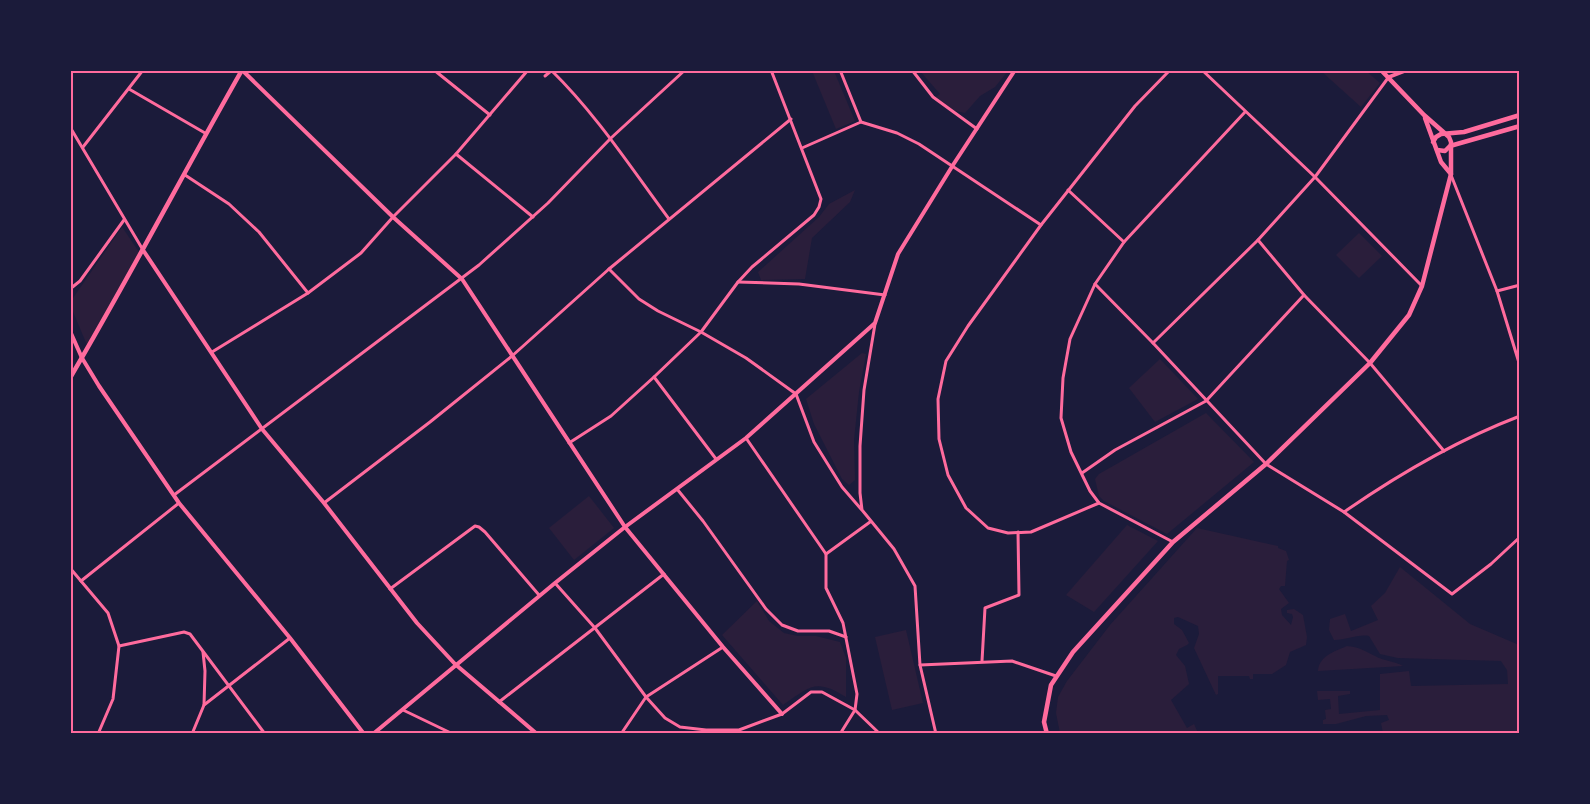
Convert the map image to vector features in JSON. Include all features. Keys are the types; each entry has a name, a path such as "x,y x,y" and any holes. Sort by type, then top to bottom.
{"main road":[{"path":"1047,734 1044,722 1051,685 1073,652 1173,542 1266,464 1370,363 1409,315 1422,286 1451,174 1450,140 1382,70"},
{"path":"70,378 143,250 205,133 242,71"},
{"path":"1424,115 1440,162 1451,174"},
{"path":"1433,142 1436,137 1444,134 1464,132 1520,115"},
{"path":"1437,150 1445,151 1450,146 1520,126"}],"street":[{"path":"83,148 143,70"},
{"path":"434,70 490,115"},
{"path":"212,352 308,293 360,254 393,217 456,154 528,70"},
{"path":"174,495 351,360 462,279 548,204 611,138 684,70"},
{"path":"569,444 612,416 654,377 701,332 752,267 814,215 819,207 821,199 771,70"},
{"path":"840,70 861,122"},
{"path":"912,70 933,97 977,129"},
{"path":"862,510 860,446 864,390 875,322 898,254 1015,70"},
{"path":"1099,503 1031,532 1008,532 988,528 966,508 948,475 939,438 938,399 946,361 968,326 1068,190 1135,106 1170,70"},
{"path":"1202,70 1315,177 1422,286"},
{"path":"1153,343 1258,240 1315,177 1389,77 1407,70"},
{"path":"242,71 393,217 462,279 625,527 723,647 782,714"},
{"path":"545,76 551,71 583,103 669,219"},
{"path":"129,89 205,133"},
{"path":"1173,542 1099,503 1090,491 1071,452 1061,418 1062,378 1070,339 1095,284 1124,242 1245,112"},
{"path":"324,503 512,356 609,269 791,119"},
{"path":"802,148 861,122 897,133 953,165 1041,225"},
{"path":"70,127 143,250 262,429 324,503 417,623 455,664 537,734"},
{"path":"456,154 532,217"},
{"path":"183,174 228,204 259,232 308,293"},
{"path":"1451,174 1497,291 1520,366"},
{"path":"1068,190 1124,242"},
{"path":"70,289 80,280 125,219"},
{"path":"1258,240 1304,295 1370,363 1444,451"},
{"path":"609,269 639,298 658,311 746,358 796,394 814,442 842,488 894,549 915,586 920,665 934,733"},
{"path":"738,282 799,284 885,295"},
{"path":"1095,284 1266,464 1344,512 1452,594 1491,564 1519,538"},
{"path":"1497,291 1520,285"},
{"path":"1082,473 1114,450 1206,401 1304,295"},
{"path":"373,734 555,582 746,438 875,322"},
{"path":"70,331 82,358 179,503 290,638 364,734"},
{"path":"654,377 716,459"},
{"path":"1344,512 1390,480 1489,428 1520,416"},
{"path":"746,438 826,554 826,588 843,623 856,694 855,711 840,734"},
{"path":"677,489 766,609 782,625 798,631 829,631 846,637"},
{"path":"81,581 179,503"},
{"path":"826,554 870,522"},
{"path":"390,589 475,526 485,532 539,595"},
{"path":"982,661 985,608 1019,595 1018,532"},
{"path":"70,568 108,613 119,646 113,699 98,734"},
{"path":"499,702 664,574"},
{"path":"555,582 595,628 646,698 665,718 680,727 706,732 739,730 782,714 811,692 822,692 855,711 880,734"},
{"path":"119,646 184,632 195,639 227,686 265,734"},
{"path":"204,705 290,638"},
{"path":"621,734 646,698 723,647"},
{"path":"192,734 204,705 203,651"},
{"path":"920,665 1012,661 1056,676"},
{"path":"402,709 453,734"}],"shaded area":[{"path":"812,71 834,71 855,121 836,129"},
{"path":"920,71 1008,71 995,87 980,96 965,113 955,111 936,97 940,94"},
{"path":"1321,71 1366,71 1380,83 1361,107"},
{"path":"855,190 850,202 812,238 805,279 761,280 758,272 819,217 829,204"},
{"path":"122,227 139,252 87,345 71,307 71,301"},
{"path":"1359,233 1382,256 1359,278 1336,255"},
{"path":"862,353 866,354 854,440 855,480 849,485 842,479 814,424 806,399"},
{"path":"1160,359 1198,399 1155,422 1129,388"},
{"path":"1206,413 1254,462 1167,534 1104,501 1099,496 1095,479 1099,474"},
{"path":"589,496 614,528 574,560 549,528"},
{"path":"1127,525 1158,541 1094,612 1066,595"},
{"path":"1197,528 1278,546 1286,551 1289,560 1287,561 1285,586 1279,589 1289,603 1281,609 1282,615 1291,625 1293,617 1292,614 1287,613 1287,610 1294,609 1303,615 1306,645 1290,652 1286,665 1272,674 1253,674 1253,679 1249,676 1218,676 1218,694 1216,695 1194,648 1199,634 1198,626 1178,617 1174,618 1174,624 1182,630 1189,643 1179,649 1176,655 1185,666 1189,684 1171,700 1187,728 1194,724 1198,733 1060,733 1056,713 1058,697 1067,681 1110,625"},
{"path":"1400,567 1470,624 1519,645 1519,733 1383,733 1381,723 1389,720 1387,715 1366,716 1336,724 1323,724 1323,720 1326,719 1325,710 1331,709 1330,699 1318,700 1317,691 1350,691 1350,694 1338,696 1339,714 1380,710 1380,674 1409,671 1411,686 1508,684 1507,670 1501,661 1398,658 1380,654 1369,636 1334,640 1329,630 1330,619 1345,614 1351,631 1378,620 1371,606 1385,593"},
{"path":"757,601 769,621 784,633 816,636 840,642 846,658 846,697 820,686 807,689 783,705 722,635"},
{"path":"906,630 923,703 892,710 875,637"},
{"path":"1347,646 1358,648 1378,658 1403,666 1318,671 1324,658"}]}
